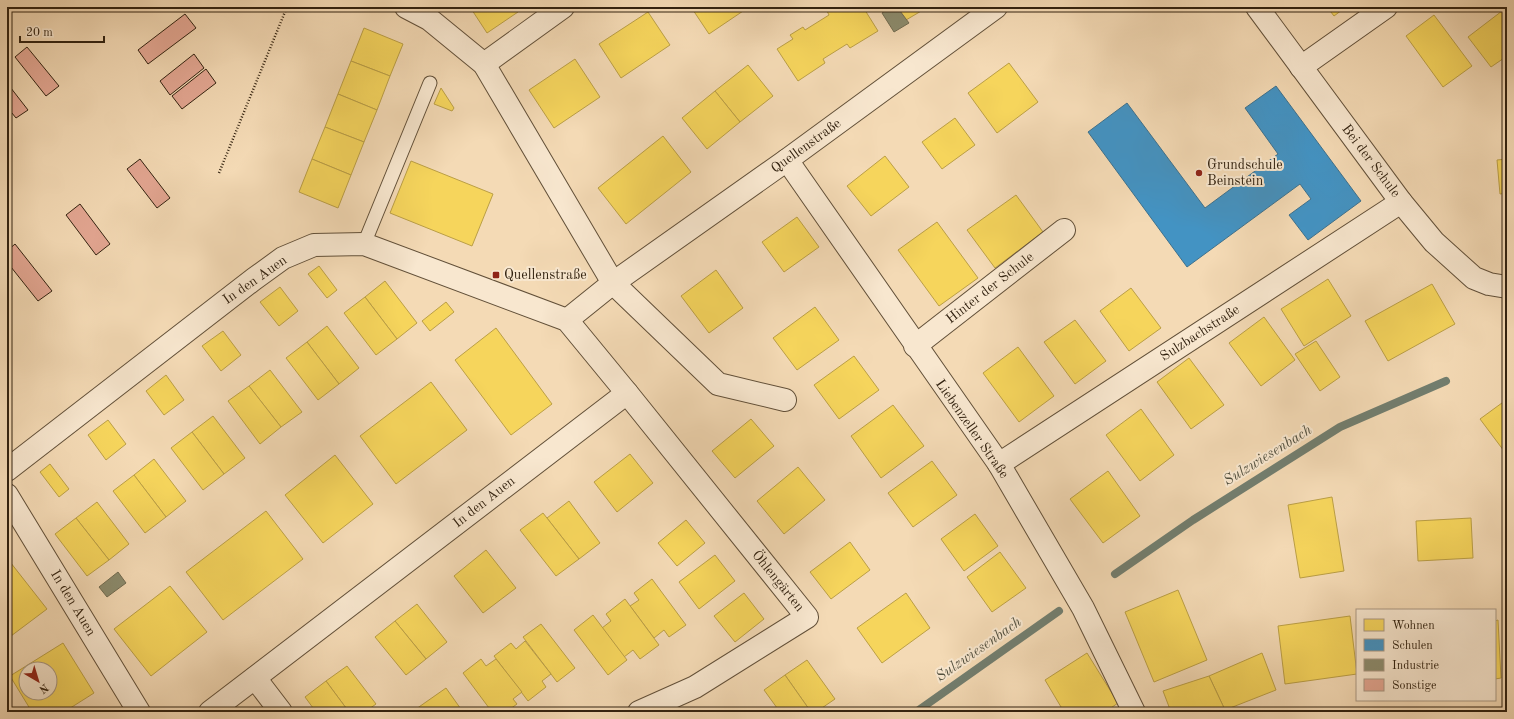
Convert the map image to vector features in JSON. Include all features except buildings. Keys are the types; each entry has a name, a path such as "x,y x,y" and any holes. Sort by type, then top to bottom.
{"street":[{"path":"406,7 429,19 484,64 613,283 718,384 785,400"},
{"path":"484,64 563,7"},
{"name":"Bei der Schule","path":"1257,7 1402,202 1434,242 1474,278 1498,285"},
{"path":"1302,67 1386,7"},
{"name":"Quellenstraße","path":"613,283 787,160 992,8"},
{"name":"Liebenzeller Straße","path":"787,160 915,346 999,464 1083,608 1134,712"},
{"name":"Sulzbachstraße","path":"999,464 1402,202"},
{"name":"Hinter der Schule","path":"915,346 1064,230"},
{"name":"In den Auen","path":"7,470 283,258 314,245 364,244 567,320"},
{"path":"613,283 567,320 627,393"},
{"name":"In den Auen","path":"210,712 627,393"},
{"name":"Öhlengärten","path":"627,393 807,618 694,687 639,712"},
{"name":"In den Auen","path":"7,495 139,712"},
{"path":"255,678 281,712"}],"lane":[{"path":"364,244 430,83"}],"path":[{"path":"219,173 288,7"}],"waterway":[{"name":"Sulzwiesenbach","path":"1115,574 1193,520 1340,427 1446,381"},
{"name":"Sulzwiesenbach","path":"916,712 1059,611"}],"place":[{"name":"Grundschule Beinstein","path":"1199,173"},
{"name":"Quellenstraße","path":"496,275"}]}
